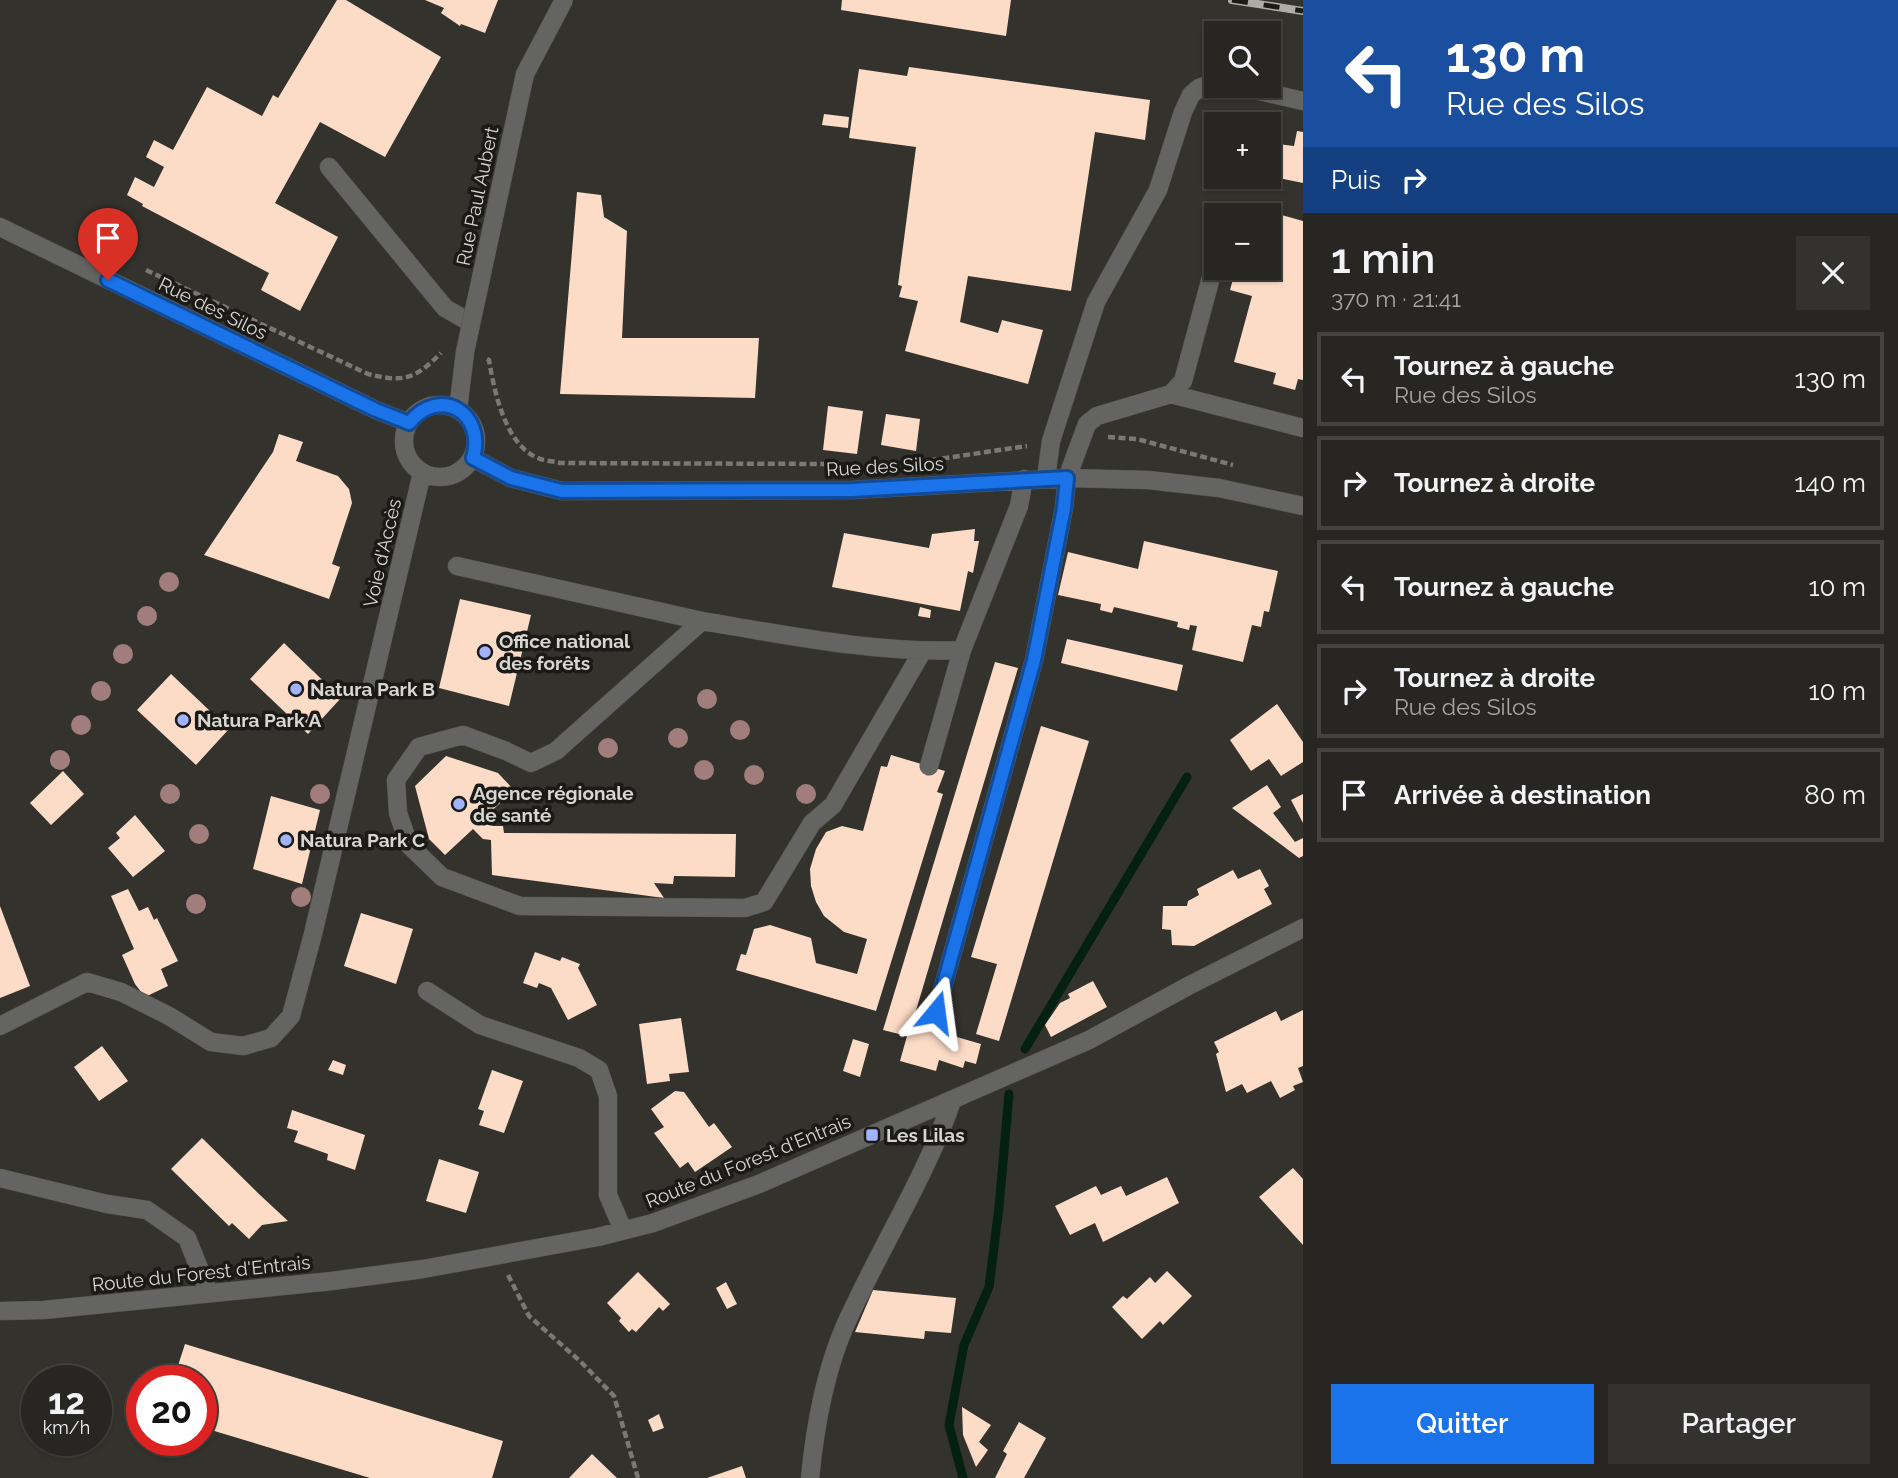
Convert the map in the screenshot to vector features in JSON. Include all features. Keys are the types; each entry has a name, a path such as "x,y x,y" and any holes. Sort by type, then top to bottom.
{"street":[{"name":"Rue Paul Aubert","path":"458,410 465,352 525,74 564,0"},
{"path":"1046,478 1051,441 1096,302 1158,190 1182,112 1191,95 1204,86"},
{"path":"1281,97 1303,102"},
{"path":"329,167 445,308 471,323"},
{"name":"Rue des Silos","path":"0,227 376,410 409,423"},
{"path":"936,1012 1034,660 1064,508 1067,478 1081,436 1087,424 1097,416 1171,394 1183,381 1210,280"},
{"path":"1171,394 1303,428"},
{"path":"448,405 458,410 469,419 475,431 477,445 473,458 464,470 451,477 436,478 422,473 411,463 405,450 404,436 409,423 426,408 448,405"},
{"name":"Rue des Silos","path":"473,458 511,478 562,491 852,490 1067,478 1148,480 1219,488 1303,506"},
{"name":"Voie d'Accès","path":"0,1026 87,982 121,992 169,1016 211,1042 243,1046 271,1038 291,1016 313,934 422,473"},
{"path":"929,766 962,650 1019,506 1024,479"},
{"path":"457,566 702,621 780,634 922,652 962,650"},
{"path":"702,621 556,751 531,763 463,736 419,747 396,780 398,813 409,845 442,877 520,906 745,908 764,902 812,823 832,805 922,652"},
{"name":"Route du Forest d'Entrais","path":"0,1311 44,1310 424,1269 598,1237 665,1218 759,1184 1089,1040 1303,928"},
{"path":"427,991 480,1025 579,1058 599,1070 608,1096 608,1195 623,1230"},
{"path":"810,1478 814,1431 844,1329 920,1180 952,1101"},
{"path":"0,1178 107,1204 147,1210 187,1238 209,1293"}],"path":[{"path":"140,267 377,376 398,379 419,374 447,347 489,360 501,411 510,430 536,458 560,463 846,464"},
{"path":"1081,436 1137,439 1240,467"},
{"path":"927,461 1051,441"},
{"path":"501,1255 509,1278 529,1316 614,1396 638,1478"}],"building":[{"path":"337,0 346,0 441,57 385,157 320,122 275,203 338,237 300,311 261,290 269,273 142,206 143,204 127,195 135,177 154,187 164,167 146,157 154,140 173,150 207,87 262,116 273,95 278,98"},
{"path":"425,0 498,0 485,33 461,24 460,26 441,13 444,8"},
{"path":"842,0 1011,0 1006,36 841,10"},
{"path":"909,67 1150,100 1145,140 1095,132 1071,291 968,276 960,322 998,333 1002,320 1043,330 1028,384 905,351 918,301 899,297 902,286 898,285 916,147 849,138 859,69 907,76"},
{"path":"824,114 849,117 848,128 822,125"},
{"path":"1297,131 1303,132 1303,183 1281,178 1281,144 1294,146"},
{"path":"577,192 601,195 604,217 627,231 622,338 759,338 755,398 560,394"},
{"path":"1281,215 1303,221 1303,380 1298,379 1295,390 1273,384 1276,373 1234,362 1252,296 1230,290 1233,280 1281,280"},
{"path":"828,406 863,411 857,454 823,450"},
{"path":"886,414 920,419 916,451 881,445"},
{"path":"279,434 303,442 296,461 338,476 349,489 352,503 332,564 340,567 329,599 204,555 273,452"},
{"path":"975,529 974,541 979,541 973,573 968,571 960,611 832,587 844,533 929,548 932,534"},
{"path":"1144,541 1278,571 1269,612 1264,611 1261,627 1252,625 1243,662 1192,650 1197,626 1190,625 1189,630 1177,627 1178,622 1114,607 1112,613 1100,610 1101,604 1058,595 1068,552 1138,569"},
{"name":"Office national des forêts","path":"460,599 531,615 509,706 439,688"},
{"path":"920,607 931,610 930,618 918,616"},
{"path":"1067,639 1183,665 1177,691 1061,663"},
{"name":"Natura Park B","path":"284,643 341,698 308,734 250,679"},
{"path":"995,662 1018,668 912,1024 981,1044 976,1064 965,1061 963,1068 939,1060 936,1071 900,1061 907,1036 883,1030"},
{"name":"Natura Park A","path":"171,674 229,729 196,765 137,710"},
{"path":"1277,704 1303,742 1303,762 1281,776 1269,759 1251,771 1230,740"},
{"path":"1041,726 1089,741 999,1041 976,1034 997,964 971,957"},
{"path":"891,755 945,771 937,792 943,794 876,1011 736,970 741,954 746,955 754,929 770,925 811,938 816,963 857,974 867,939 844,932 824,916 811,886 810,869 816,849 826,832 842,826 863,831 881,766 887,767"},
{"path":"446,756 498,773 514,790 484,818 493,826 503,826 504,833 736,834 735,877 674,876 673,884 654,883 664,898 492,875 491,840 483,839 473,829 445,855 429,839 415,786"},
{"path":"63,771 84,794 51,825 30,803"},
{"path":"1267,785 1281,807 1273,813 1295,842 1303,838 1303,856 1299,858 1232,808"},
{"path":"1303,794 1303,823 1291,800"},
{"name":"Natura Park C","path":"271,796 320,810 302,884 253,869"},
{"path":"135,815 165,851 133,877 108,848 120,838 116,833"},
{"path":"1260,869 1269,886 1264,889 1272,904 1194,946 1172,945 1171,930 1162,929 1163,906 1187,906 1188,901 1199,895 1197,889 1233,870 1238,879"},
{"path":"128,889 139,911 148,907 154,920 157,918 178,961 161,969 168,986 145,997 135,984 122,955 134,949 111,896"},
{"path":"0,906 30,986 0,998"},
{"path":"361,913 413,929 396,984 344,966"},
{"path":"535,952 560,961 562,957 580,964 578,968 597,1005 568,1020 551,988 539,983 537,988 523,983"},
{"path":"1093,981 1107,1007 1051,1037 1045,1025 1060,1003 1070,998 1068,994"},
{"path":"1303,1010 1303,1066 1298,1068 1303,1082 1293,1086 1295,1090 1280,1098 1271,1081 1247,1093 1242,1084 1226,1092 1216,1054 1219,1052 1214,1042 1276,1011 1281,1021"},
{"path":"681,1018 689,1072 669,1074 670,1081 647,1084 639,1024"},
{"path":"853,1039 869,1044 860,1077 843,1071"},
{"path":"102,1046 128,1081 99,1101 74,1067"},
{"path":"333,1060 346,1065 343,1075 328,1070"},
{"path":"492,1070 523,1081 504,1133 479,1125 484,1111 478,1109"},
{"path":"675,1091 684,1092 709,1127 714,1123 732,1147 695,1172 688,1162 680,1168 654,1133 664,1127 651,1109"},
{"path":"292,1110 365,1135 355,1170 327,1160 328,1154 294,1142 298,1131 287,1128"},
{"path":"202,1138 288,1221 262,1225 249,1239 232,1223 229,1226 171,1169"},
{"path":"439,1159 479,1172 466,1213 426,1201"},
{"path":"1293,1168 1303,1179 1303,1245 1259,1197"},
{"path":"1167,1177 1179,1203 1103,1242 1095,1223 1070,1235 1055,1206 1096,1186 1101,1195 1121,1186 1126,1196"},
{"path":"1167,1271 1192,1296 1163,1325 1160,1321 1142,1339 1112,1307 1123,1296 1127,1299 1150,1277 1155,1283"},
{"path":"638,1272 670,1304 663,1311 659,1307 636,1332 632,1329 629,1332 607,1303"},
{"path":"726,1282 737,1304 727,1309 716,1288"},
{"path":"873,1290 956,1298 951,1333 925,1331 924,1339 855,1332"},
{"path":"185,1344 503,1441 492,1478 370,1478 217,1432 217,1365 178,1365"},
{"path":"962,1407 991,1425 979,1442 988,1450 976,1467 963,1435"},
{"path":"659,1414 664,1428 653,1432 648,1420"},
{"path":"1019,1422 1046,1438 1024,1478 995,1478 1007,1454 1003,1451"},
{"path":"592,1454 617,1478 569,1478"},
{"path":"742,1466 746,1478 707,1478"}],"waterway":[{"path":"1025,1049 1187,777"},
{"path":"963,1478 949,1425 964,1345 989,1287 1009,1094"}],"railway":[{"path":"1232,0 1303,11"}],"place":[{"name":"Office national des forêts","path":"485,652"},
{"name":"Natura Park B","path":"296,689"},
{"name":"Natura Park A","path":"183,720"},
{"name":"Agence régionale de santé","path":"459,804"},
{"name":"Natura Park C","path":"286,840"},
{"name":"Les Lilas","path":"872,1135"}],"route":[{"path":"108,280 376,410 409,423 416,414 426,408 448,405 469,419 475,431 477,445 473,458 511,478 562,491 852,490 1067,478 1064,508 1034,660 936,1012"}]}
